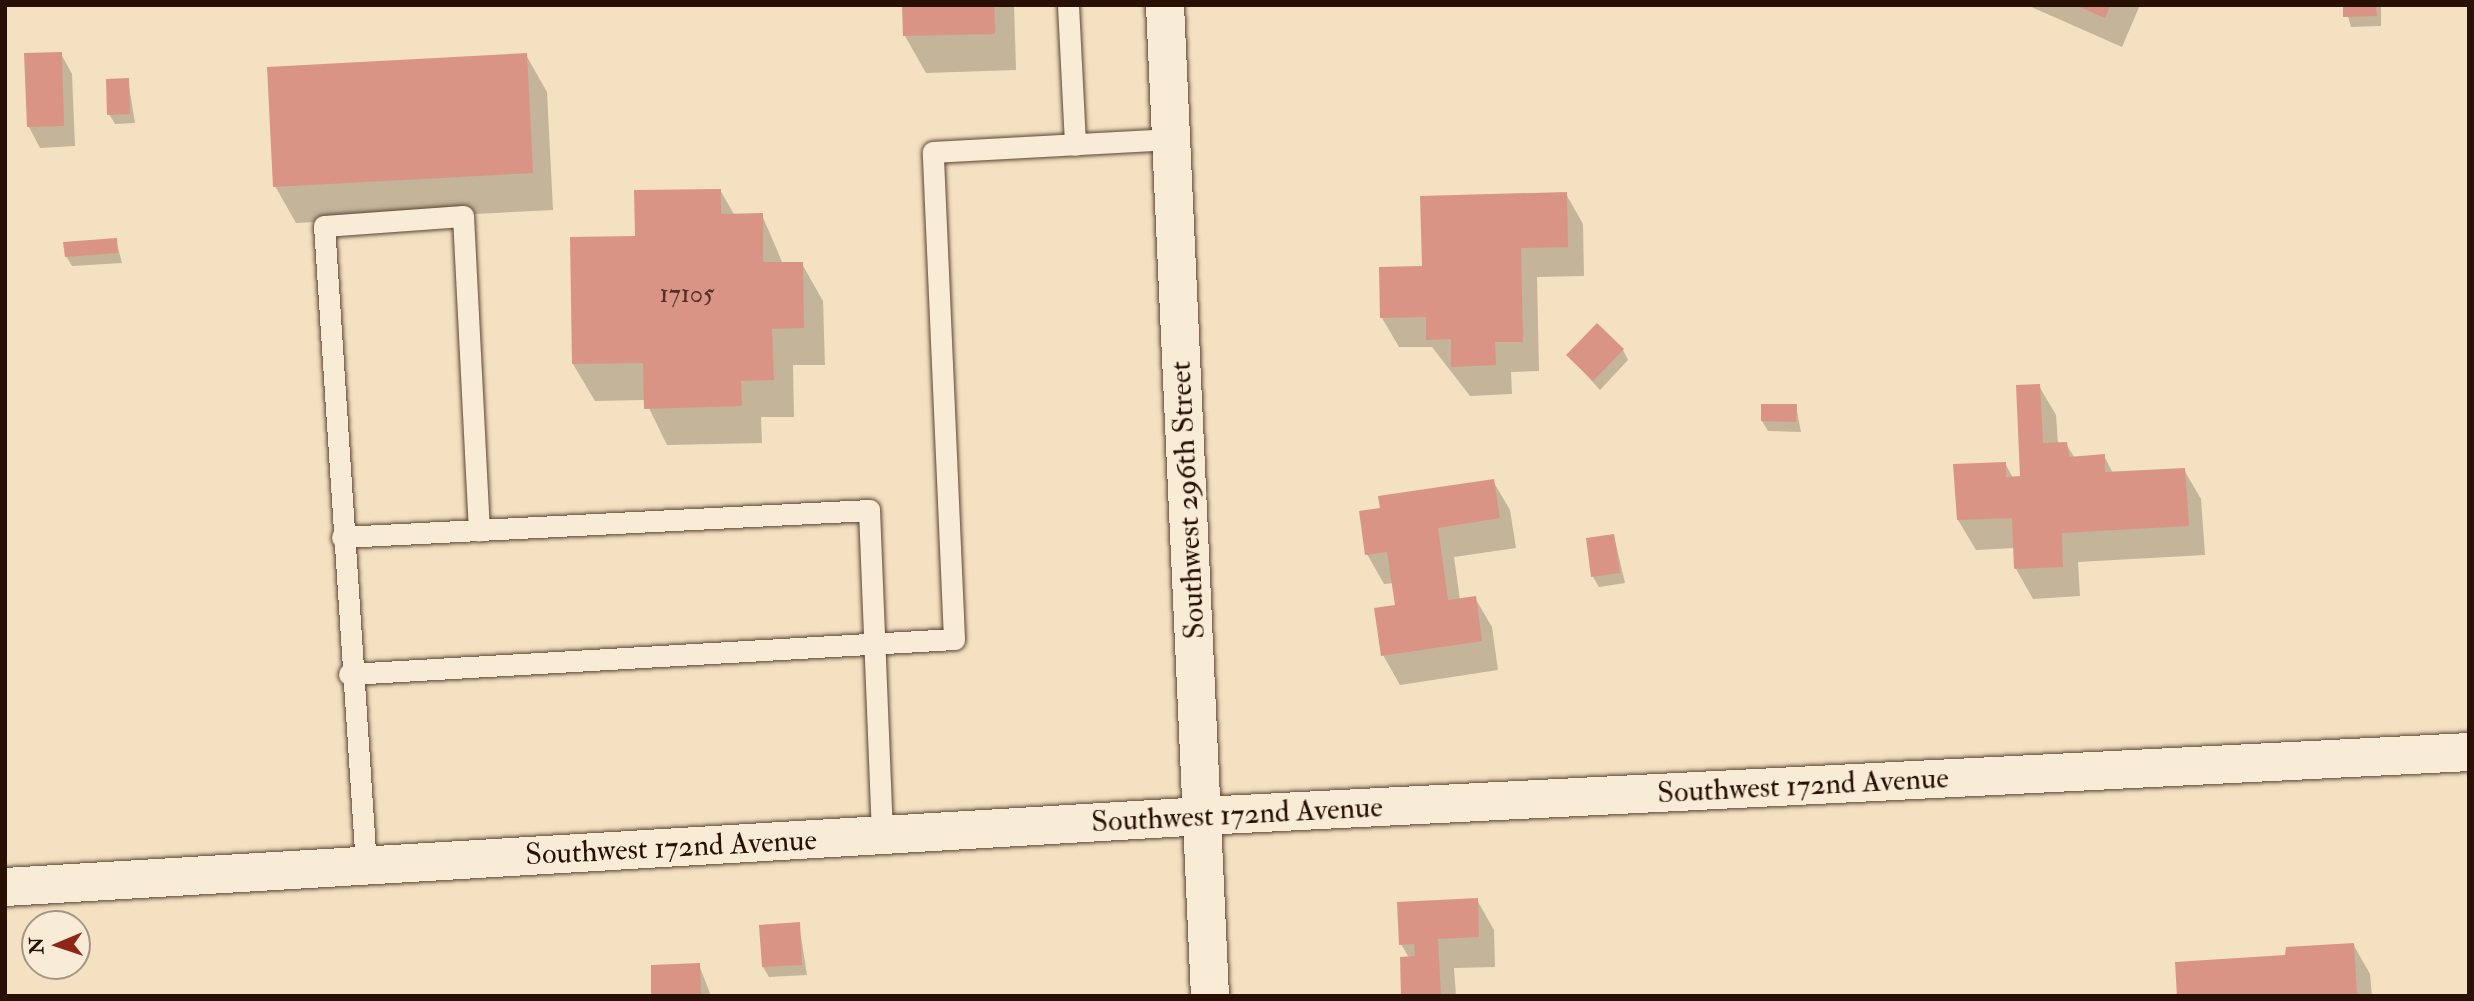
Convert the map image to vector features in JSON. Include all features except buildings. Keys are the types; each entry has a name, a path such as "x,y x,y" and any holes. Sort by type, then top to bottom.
{"street":[{"name":"Southwest 296th Street","path":"1165,5 1210,996"},
{"name":"Southwest 172nd Avenue","path":"5,887 1202,816 2469,752"}],"lane":[{"path":"1068,5 1075,145"},
{"path":"349,674 954,639 933,152 1171,139"},
{"path":"366,866 349,674 324,226 463,216 479,531"},
{"path":"342,537 869,510 881,836"}]}
